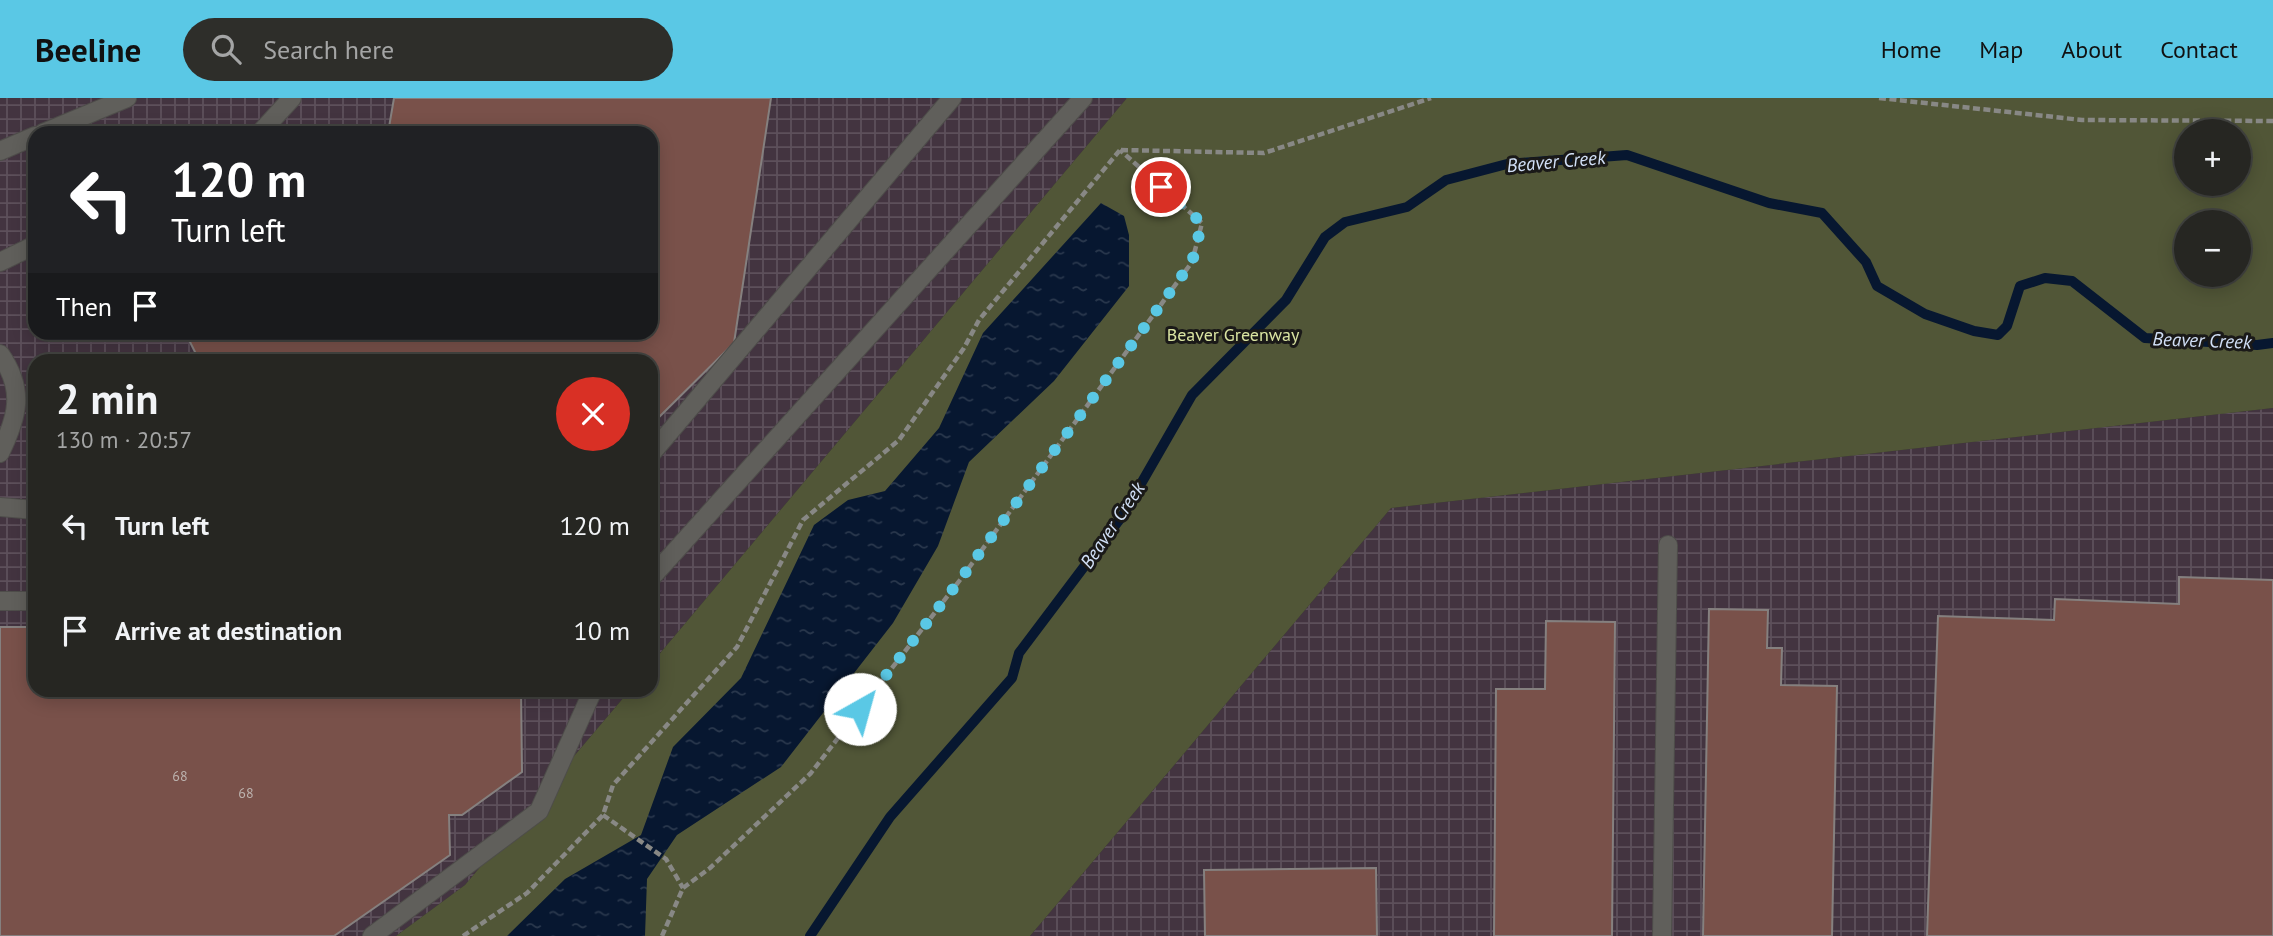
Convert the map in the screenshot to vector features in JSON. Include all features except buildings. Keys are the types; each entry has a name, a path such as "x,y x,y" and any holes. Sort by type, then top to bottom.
{"lane":[{"path":"60,126 127,98"},
{"path":"266,126 292,98"},
{"path":"658,446 952,98"},
{"path":"658,570 1083,98"},
{"path":"0,151 28,139"},
{"path":"0,262 28,248"},
{"path":"0,354 14,374 16,420 0,453"},
{"path":"0,508 28,510"},
{"path":"1662,936 1668,545"},
{"path":"0,601 28,601"},
{"path":"372,936 539,811 590,697"}],"path":[{"path":"1120,150 1264,153 1431,98"},
{"path":"1879,98 2082,120 2273,121"},
{"path":"463,936 527,893 603,815 613,785 737,647 803,520 899,440 964,348 979,320 1120,150"},
{"path":"662,936 683,888 710,868 811,774 960,580 1192,262 1202,223 1120,150"},
{"path":"603,815 666,859 683,888"}],"shaded area":[{"path":"0,98 1127,98 658,656 658,354 28,354 28,697 624,697 465,885 396,936 0,936"},
{"path":"2273,408 2273,936 1030,936 1391,508"}],"green space":[{"name":"Beaver Greenway","path":"1127,98 2273,98 2273,408 1391,508 1030,936 396,936 465,885 624,697 658,697 658,656"}],"water":[{"path":"1101,203 1124,216 1129,235 1129,286 1054,381 969,462 938,546 893,623 781,767 677,835 647,879 645,936 507,936 565,879 641,835 673,747 741,678 814,525 848,500 885,491 939,428 983,333"}],"waterway":[{"name":"Beaver Creek","path":"810,936 890,817 1012,678 1019,653 1123,515 1192,395 1286,300 1325,237 1345,222 1407,207 1446,180 1507,164 1627,155 1769,203 1822,213 1866,262 1877,286 1925,314 1974,331 1998,335 2007,326 2020,286 2045,278 2072,281 2145,338 2257,345 2273,343"}],"route":[{"path":"860,709 960,580 1192,262 1202,223 1161,187"}]}
